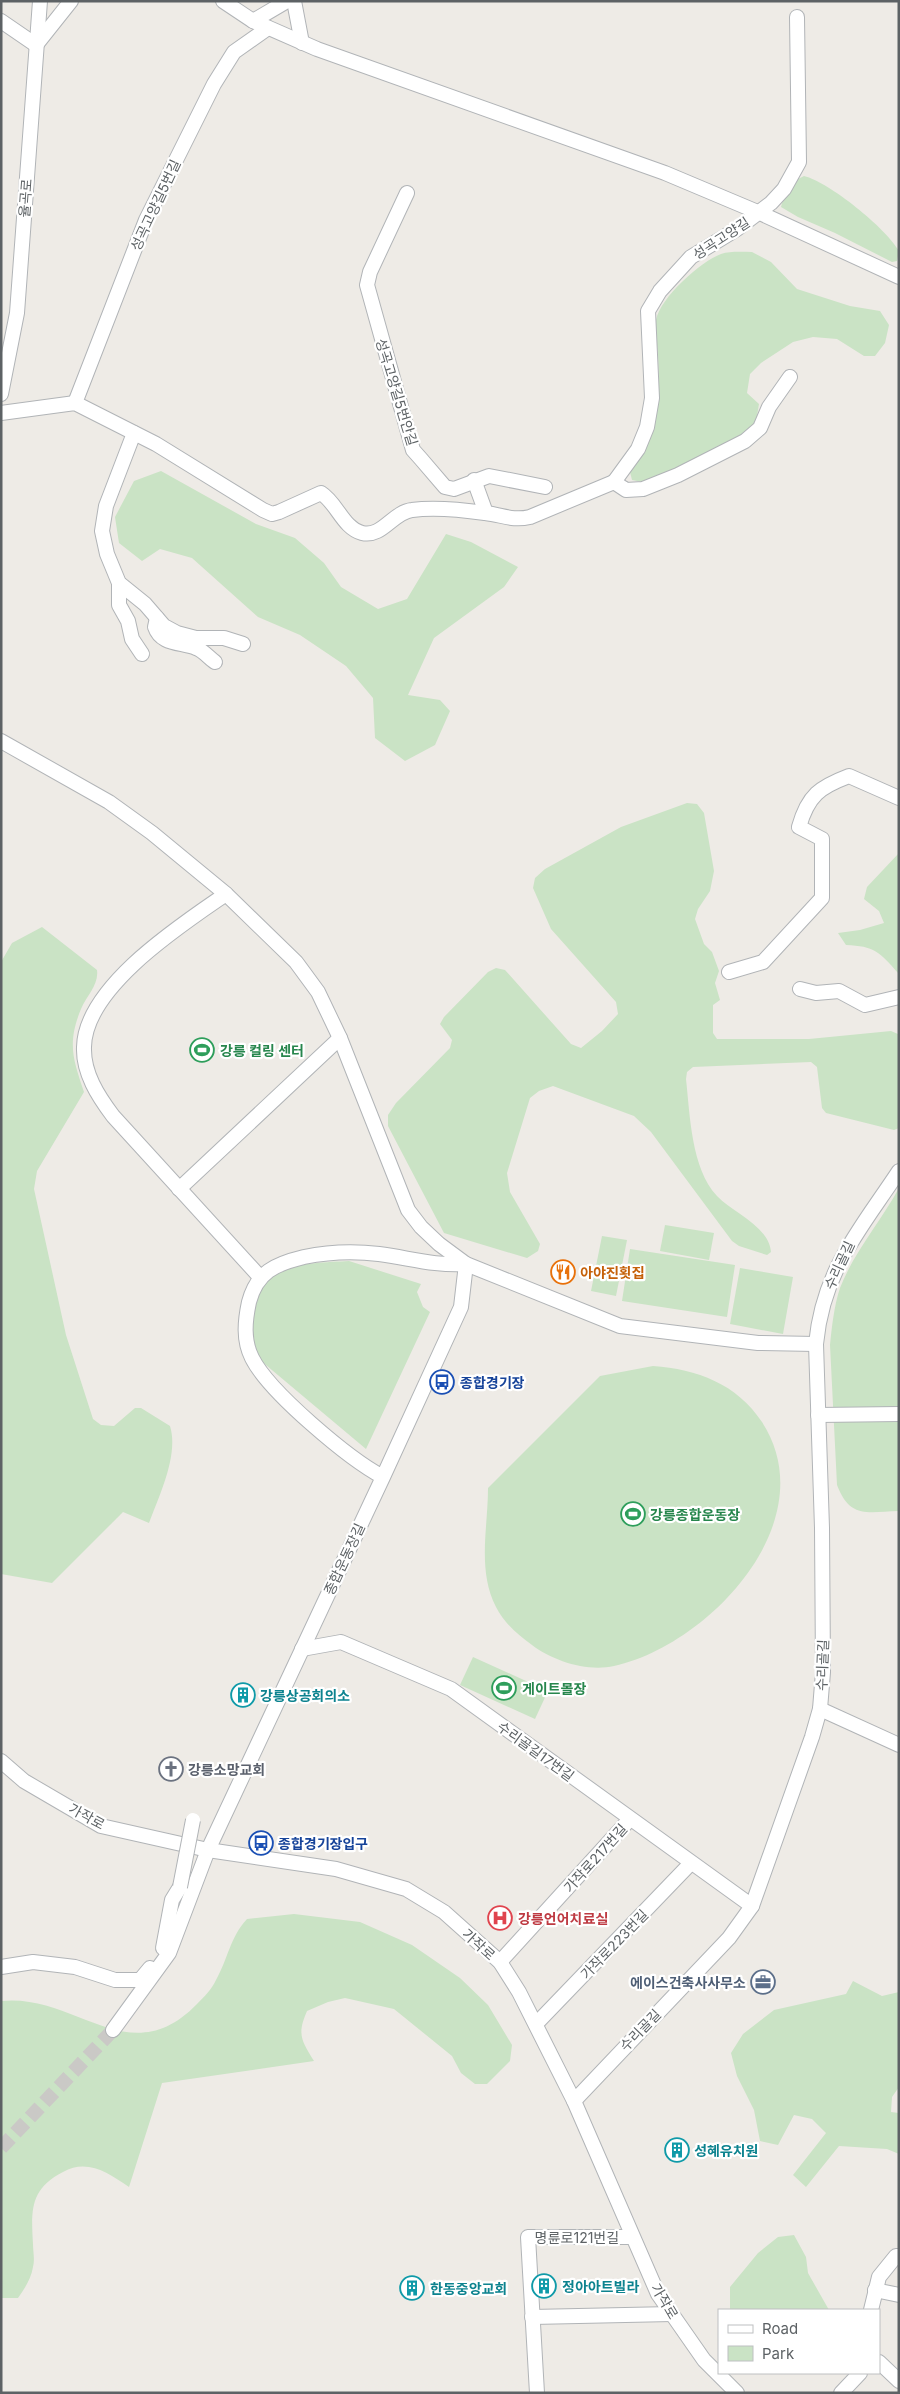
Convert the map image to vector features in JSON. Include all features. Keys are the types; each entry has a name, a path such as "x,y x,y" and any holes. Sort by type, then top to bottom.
{"street":[{"name":"율곡로","path":"1,394 17,313 40,1"},
{"path":"1,21 36,45 71,1"},
{"path":"223,1 268,28 302,43 665,173 760,212 899,278"},
{"path":"253,20 287,1"},
{"path":"294,1 302,43"},
{"name":"성곡고양길","path":"614,482 638,449 647,427 652,398 648,311 660,291 691,257 760,212 784,189 799,162 798,17"},
{"name":"성곡고양길5번길","path":"75,403 146,220 214,84 234,52 268,28"},
{"name":"성곡고양길5번안길","path":"407,193 370,272 367,286 414,450 445,486 454,489 489,476 544,487"},
{"path":"1,413 75,403 156,444 263,510 272,514 321,493 328,498 351,528 368,534 379,531 409,510 486,513 516,520 530,517 614,482 626,490 643,488 678,476 745,441 760,428 770,407 790,377"},
{"path":"134,433 106,506 102,531 107,554 119,583 119,605 128,621 132,639 142,654"},
{"path":"474,480 486,513"},
{"path":"119,583 146,604 164,626 176,632 196,638 224,638 243,644"},
{"path":"157,618 156,627 162,638 173,643 198,648 215,662"},
{"path":"1,741 109,802 193,866 226,894 296,962 318,992 340,1038 408,1210 421,1227 439,1244 466,1264 624,1328 758,1343 816,1344"},
{"path":"729,972 763,962 822,898 822,839 799,827 804,810 824,785 849,776 899,798"},
{"path":"226,894 156,943 138,960 98,1006 87,1028 84,1047 88,1074 98,1095 113,1116 260,1277"},
{"path":"800,989 816,993 839,991 865,1006 899,997"},
{"path":"179,1189 340,1038"},
{"name":"수리골길","path":"574,2101 729,1938 752,1906 770,1859 812,1737 820,1709 824,1672 816,1344 822,1303 841,1257 899,1171"},
{"path":"383,1478 366,1468 287,1401 252,1359 245,1330 250,1300 260,1277 269,1269 286,1262 324,1254 380,1254 426,1264 466,1264"},
{"name":"종합운동장길","path":"113,2030 169,1953 208,1850 383,1478 460,1308 466,1264"},
{"path":"818,1415 899,1414"},
{"name":"수리골길17번길","path":"302,1649 341,1642 452,1689 691,1864 752,1906"},
{"path":"820,1709 899,1745"},
{"name":"가작로","path":"1,1762 24,1781 101,1826 208,1850 336,1869 406,1889 444,1912 500,1962 519,1992 574,2101 658,2294 704,2360 737,2393"},
{"name":"가작로217번길","path":"500,1962 630,1819"},
{"path":"1,1967 33,1962 75,1967 115,1980 140,1980 164,1948 172,1900 180,1887 193,1820"},
{"name":"가작로223번길","path":"536,2024 691,1864"},
{"name":"명륜로121번길","path":"537,2393 528,2238 632,2237"},
{"path":"871,2309 879,2277 896,2256 899,2256"},
{"path":"875,2290 899,2295"},
{"path":"532,2317 672,2314"},
{"path":"880,2363 899,2381"},
{"path":"841,2393 859,2374"}],"green space":[{"path":"804,176 815,180 842,196 870,219 892,241 899,251 897,261 892,262 781,207 798,179"},
{"path":"728,252 752,252 771,262 797,289 850,306 880,311 889,325 885,343 875,356 864,356 837,339 813,337 793,342 761,363 750,374 747,393 759,404 756,422 741,437 642,482 632,480 630,472 648,443 656,416 659,387 656,320 659,311 682,281 703,264"},
{"path":"161,471 256,524 295,538 324,563 341,587 378,609 407,599 446,534 471,542 518,567 504,587 434,638 408,695 440,700 450,711 435,745 405,761 375,738 373,698 346,666 300,635 258,617 192,558 160,549 142,561 119,543 115,517 134,481"},
{"path":"687,803 697,804 704,813 714,871 710,891 698,909 695,919 704,944 712,952 719,971 715,983 720,1000 713,1005 713,1033 717,1039 809,1039 891,1031 898,1034 899,1128 894,1130 826,1113 822,1108 817,1067 811,1062 693,1067 687,1072 686,1079 693,1140 702,1171 708,1184 717,1196 757,1227 764,1235 769,1243 771,1252 767,1255 739,1246 732,1241 651,1132 634,1116 553,1086 539,1091 530,1098 507,1173 510,1192 540,1244 538,1251 527,1258 444,1233 388,1126 388,1115 396,1103 450,1048 452,1040 440,1024 444,1017 488,972 496,968 505,970 571,1044 581,1048 602,1031 618,1014 616,1002 551,929 533,888 535,878 545,869 621,827"},
{"path":"899,853 898,973 876,952 863,947 846,945 838,933 860,930 884,923 879,911 864,899 867,887"},
{"path":"42,927 97,970 96,980 83,1004 74,1032 73,1051 84,1092 37,1171 34,1189 66,1335 93,1419 101,1425 114,1426 135,1408 141,1408 170,1426 172,1437 172,1450 167,1475 149,1523 123,1512 52,1583 1,1574 1,962 12,943"},
{"path":"899,1188 899,1511 869,1512 861,1511 848,1504 837,1485 830,1345 832,1323 840,1288 846,1275 860,1249"},
{"path":"665,1225 714,1233 709,1260 660,1251"},
{"path":"602,1236 627,1240 616,1296 591,1291"},
{"path":"630,1249 735,1265 727,1317 622,1301"},
{"path":"349,1261 421,1284 417,1292 423,1307 430,1312 366,1449 254,1355 251,1333 254,1300 265,1281 274,1273 299,1265"},
{"path":"740,1268 793,1277 783,1334 730,1324"},
{"name":"강릉종합운동장","path":"653,1366 685,1371 715,1381 728,1388 752,1409 762,1422 778,1460 779,1499 768,1537 748,1573 719,1606 686,1633 650,1654 614,1666 593,1667 571,1664 540,1651 507,1623 496,1607 490,1593 485,1564 488,1488 600,1376"},
{"name":"게이트볼장","path":"473,1657 548,1691 535,1719 460,1685"},
{"path":"294,1914 360,1922 412,1945 460,1978 488,2005 512,2045 510,2061 487,2084 475,2084 461,2073 452,2056 394,2009 345,1998 328,2002 307,2011 301,2031 303,2042 314,2061 162,2083 129,2187 106,2172 81,2166 63,2172 44,2186 38,2193 33,2211 34,2261 31,2276 18,2298 1,2298 1,2001 28,2002 54,2008 102,2026 125,2032 148,2032 172,2024 208,1993 220,1972 237,1933 247,1919"},
{"path":"853,1981 882,1996 899,1992 899,2087 892,2097 891,2112 899,2113 899,2154 887,2149 839,2146 806,2187 793,2175 826,2133 812,2119 794,2115 778,2145 760,2141 754,2110 737,2076 731,2053 743,2034 774,2010 846,1994"},
{"path":"794,2235 806,2257 808,2273 828,2309 730,2309 730,2287 758,2253 778,2237"}],"tunnel":[{"path":"1,2148 113,2030"}],"place":[{"name":"강릉 컬링 센터","path":"202,1050"},
{"name":"아야진횟집","path":"563,1272"},
{"name":"종합경기장","path":"442,1382"},
{"name":"강릉종합운동장","path":"633,1514"},
{"name":"게이트볼장","path":"504,1688"},
{"name":"강릉상공회의소","path":"243,1695"},
{"name":"강릉소망교회","path":"171,1769"},
{"name":"종합경기장입구","path":"261,1843"},
{"name":"강릉언어치료실","path":"500,1918"},
{"name":"에이스건축사사무소","path":"763,1982"},
{"name":"성혜유치원","path":"677,2150"},
{"name":"정아아트빌라","path":"544,2286"},
{"name":"한동중앙교회","path":"412,2288"}]}
